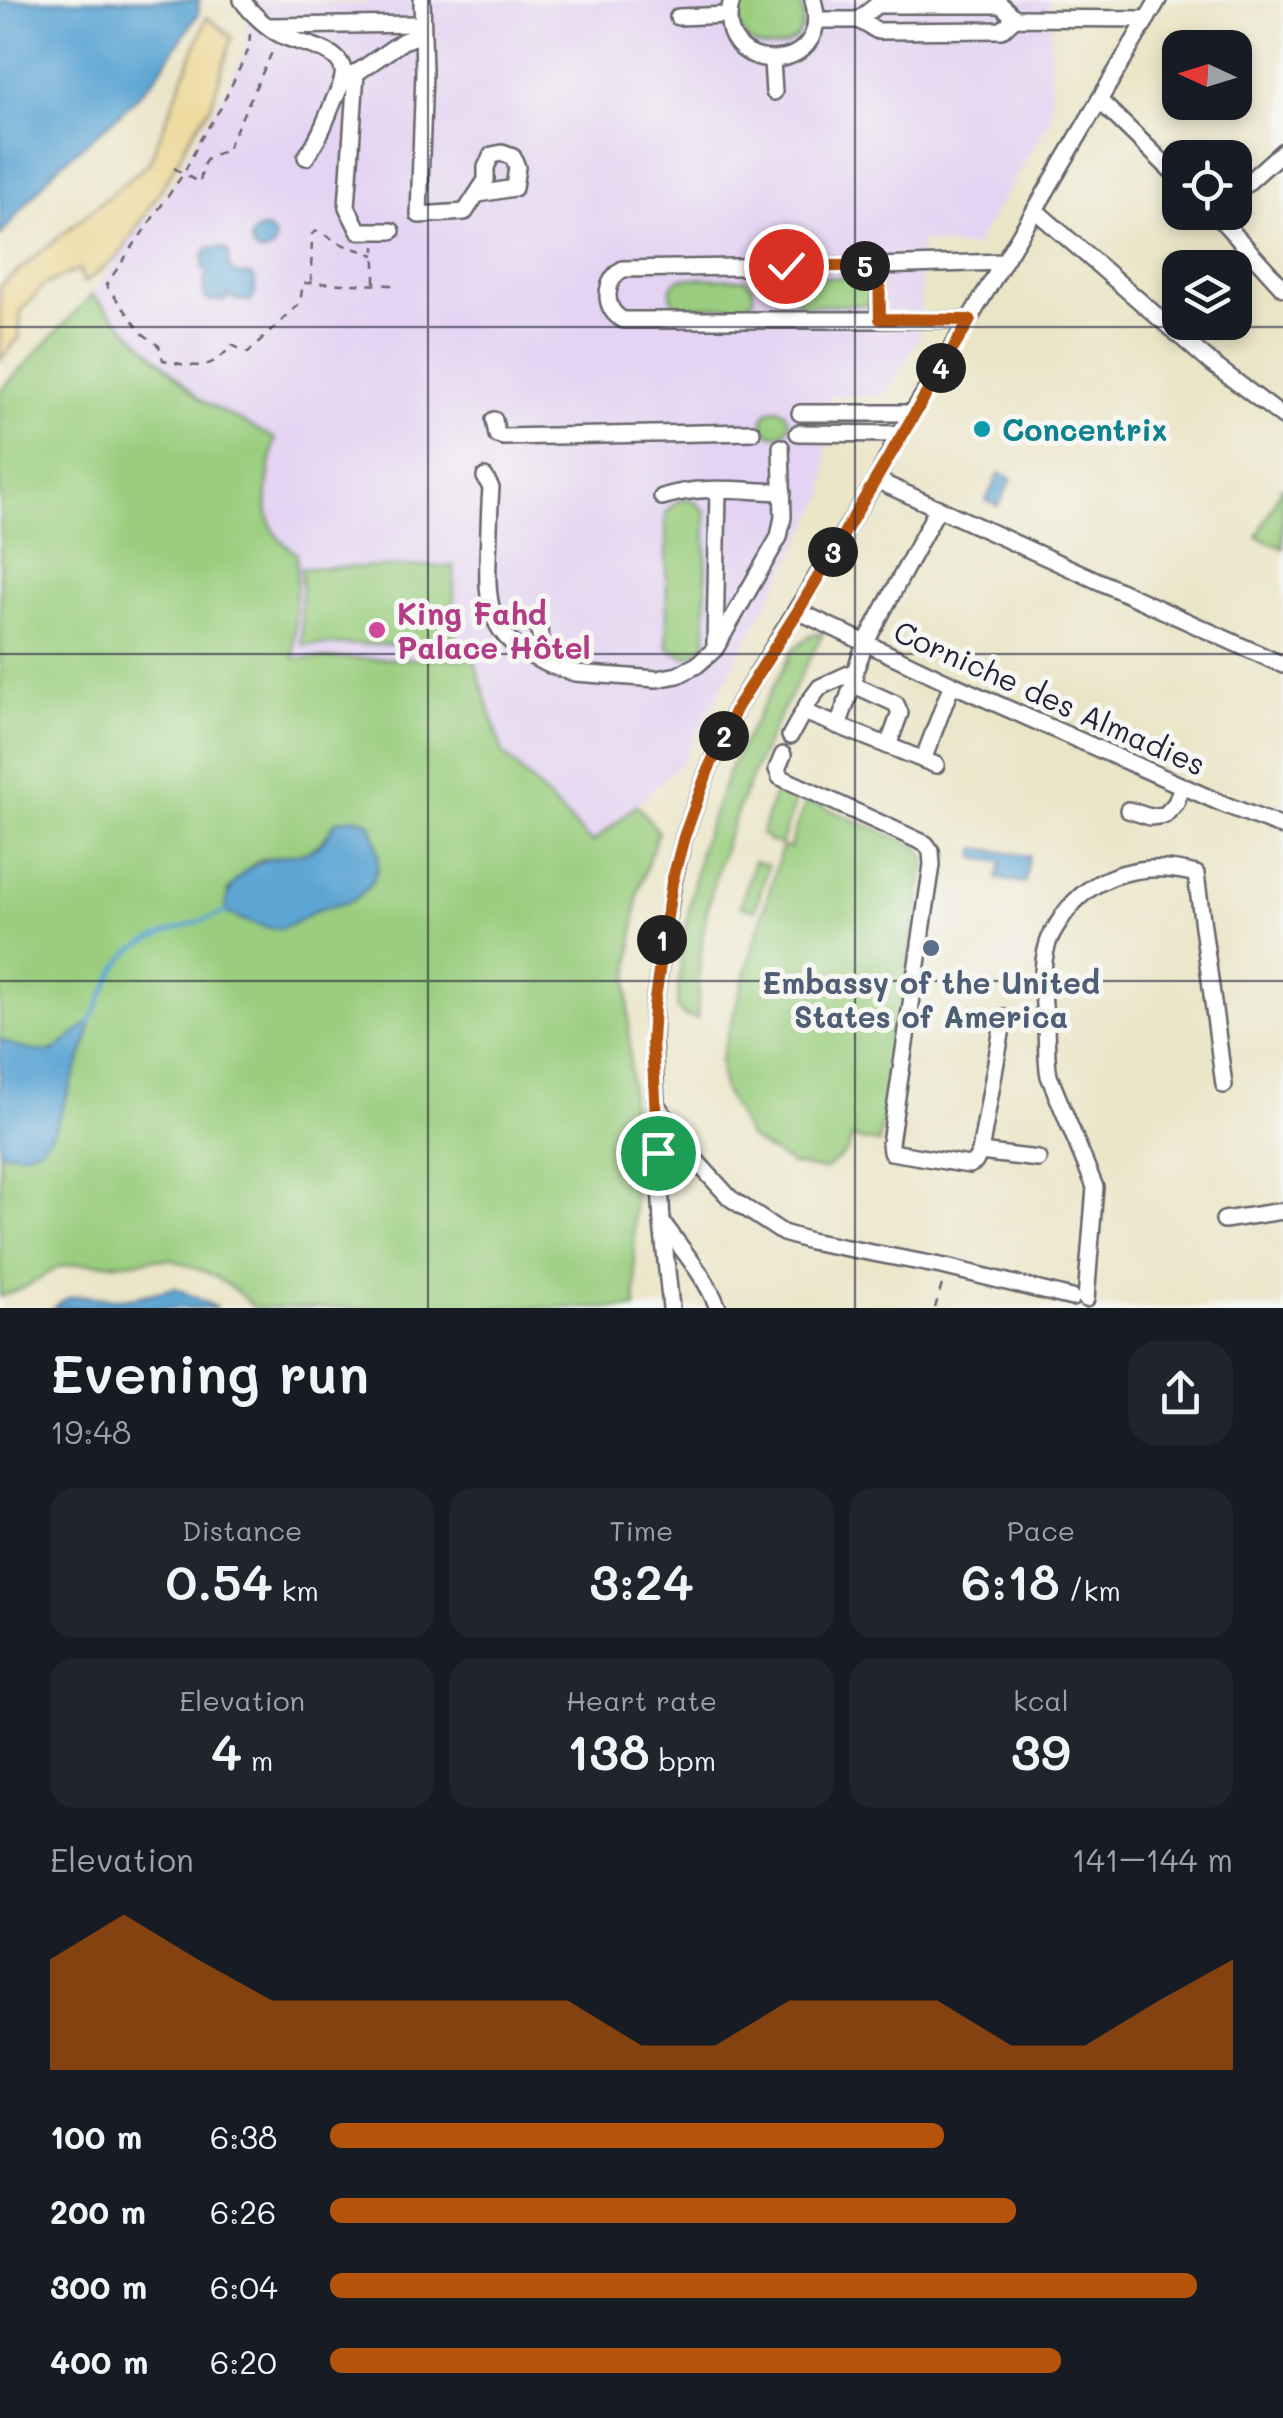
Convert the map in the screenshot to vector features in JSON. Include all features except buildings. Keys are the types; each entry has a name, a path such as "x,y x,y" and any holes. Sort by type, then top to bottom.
{"street":[{"path":"422,0 424,72 419,215 465,212 479,194"},
{"path":"678,17 730,8 732,35 738,44 752,56 783,59 802,49 814,31 813,0"},
{"path":"1099,0 1099,18"},
{"path":"671,1308 658,1153 654,1006 672,882 708,770 737,707 798,611 1158,0"},
{"path":"245,4 274,30 337,58 342,66 341,82 318,139 306,157"},
{"path":"858,20 877,5 1001,4 1015,18"},
{"path":"816,20 858,20 878,31 1002,30 1015,18 1146,19"},
{"path":"274,30 422,29"},
{"path":"341,82 422,29"},
{"path":"772,60 774,92"},
{"path":"356,72 347,207 359,231 384,231"},
{"path":"1100,100 1162,161"},
{"path":"1252,179 1283,152"},
{"path":"1036,210 1210,364 1283,417"},
{"path":"1230,230 1283,288"},
{"path":"970,320 623,320 609,307 608,284 614,274 623,270 1003,262"},
{"path":"879,266 880,319"},
{"path":"800,414 914,412"},
{"path":"494,420 497,435 503,437 752,432"},
{"path":"798,433 900,434"},
{"path":"485,477 491,488 487,588 489,608 497,626 530,656 550,665 575,673 657,678 678,675 716,649 778,536 783,516 780,447"},
{"path":"876,480 1283,665"},
{"path":"716,649 718,490"},
{"path":"662,496 680,491 783,492"},
{"path":"838,726 866,644 938,508"},
{"name":"Corniche des Almadies","path":"798,611 952,684 1283,827"},
{"path":"538,622 550,665"},
{"path":"790,736 820,687 854,678 899,708 888,746"},
{"path":"804,712 929,762 952,684"},
{"path":"783,756 778,769 780,777 926,844 931,852 891,1152 975,1162 1004,1016"},
{"path":"1128,810 1150,817 1166,815 1182,786"},
{"path":"656,1104 699,1164 730,1198 783,1233 1079,1299 1095,1187 1049,1076 1043,972 1050,936 1073,901 1117,875 1152,867 1196,874 1224,1086"},
{"path":"980,1152 1038,1160"},
{"path":"658,1153 699,1164"},
{"path":"1224,1220 1283,1211"},
{"path":"662,1223 694,1265 718,1308"}],"path":[{"path":"245,4 249,49 225,100 184,173 106,285 142,332 159,346 162,360 198,368 219,359 232,345 248,353 300,304 303,282 394,285"},
{"path":"174,168 200,183 206,159 226,151 274,30"},
{"path":"312,282 312,234 318,231 375,255"},
{"path":"375,284 375,255 384,231"},
{"path":"935,1308 946,1267"}],"shaded area":[{"name":"King Fahd Palace Hôtel","path":"259,0 365,4 366,0 1050,0 1051,118 973,248 920,242 918,340 886,395 829,396 825,496 681,763 637,804 658,831 638,892 628,986 636,1308 255,1308 213,1275 173,1260 155,1259 59,1267 0,1297 0,391 92,295 176,178 246,48 247,16"}],"green space":[{"path":"744,0 798,0 803,20 798,35 787,44 756,45 744,36 739,21"},
{"path":"807,277 868,278 873,281 873,302 801,305 793,297 793,290 797,281"},
{"path":"684,278 746,279 753,287 753,299 745,306 678,307 671,298 671,287"},
{"path":"92,295 201,400 275,439 268,476 268,515 278,537 297,554 294,658 474,659 503,753 592,843 637,805 658,831 638,892 628,986 636,1308 255,1308 213,1275 173,1260 155,1259 59,1267 0,1297 0,1152 23,1153 42,1146 55,1128 88,1039 89,1022 49,1052 28,1051 0,1039 0,391","holes":["336,821 377,870 354,900 317,910 276,929 239,919 227,892 255,863 313,848"]},
{"path":"776,409 785,413 789,422 785,431 776,435 767,431 763,422 767,413"},
{"path":"1283,485 1283,548 1257,537"},
{"path":"686,499 706,512 706,643 702,650 687,657 672,651 667,644 666,513"},
{"path":"454,566 454,644 302,645 301,568"},
{"path":"823,633 768,739 737,812 704,926 697,1019 684,1016 677,1008 683,941 701,846 731,766 794,648 811,635"},
{"path":"782,789 798,794 781,845 761,835 775,792 781,794"},
{"path":"807,800 919,847 926,859 879,1143 852,1138 846,1153 824,1170 791,1164 749,1138 723,1089 720,1062 782,847 790,848"},
{"path":"754,861 768,866 755,910 740,906"}],"sand":[{"path":"207,17 232,37 211,106 170,175 119,256 84,283 79,269 44,285 21,311 19,338 0,360 0,286 149,163"}],"water":[{"path":"0,0 199,0 198,14 154,79 120,114 55,169 0,236"},
{"path":"263,229 272,232 272,250 263,253 254,250 251,241 254,232"},
{"path":"209,248 224,248 229,253 229,268 235,274 255,279 255,295 250,301 235,300 230,295 224,301 208,301 204,296 204,279 209,274 203,269 204,253"},
{"path":"1000,473 1012,479 998,506 986,500"},
{"path":"355,817 370,822 378,853 372,882 356,898 319,909 277,929 225,912 231,888 254,865 311,850 323,841 336,821"},
{"path":"977,848 1029,856 1025,883 997,879 1002,862 975,858"},
{"path":"91,1021 55,1128 42,1146 23,1153 0,1152 0,1039 26,1049 53,1052"},
{"path":"176,1288 217,1308 52,1308 71,1297 121,1299"}],"waterway":[{"path":"89,1024 127,955 161,935 228,911"}],"place":[{"name":"Concentrix","path":"982,429"},
{"name":"King Fahd Palace Hôtel","path":"377,630"},
{"name":"Embassy of the United States of America","path":"931,948"}],"route":[{"path":"658,1153 652,1042 662,942 684,837 708,770 737,707 970,320 880,319 879,266 786,266"}]}
